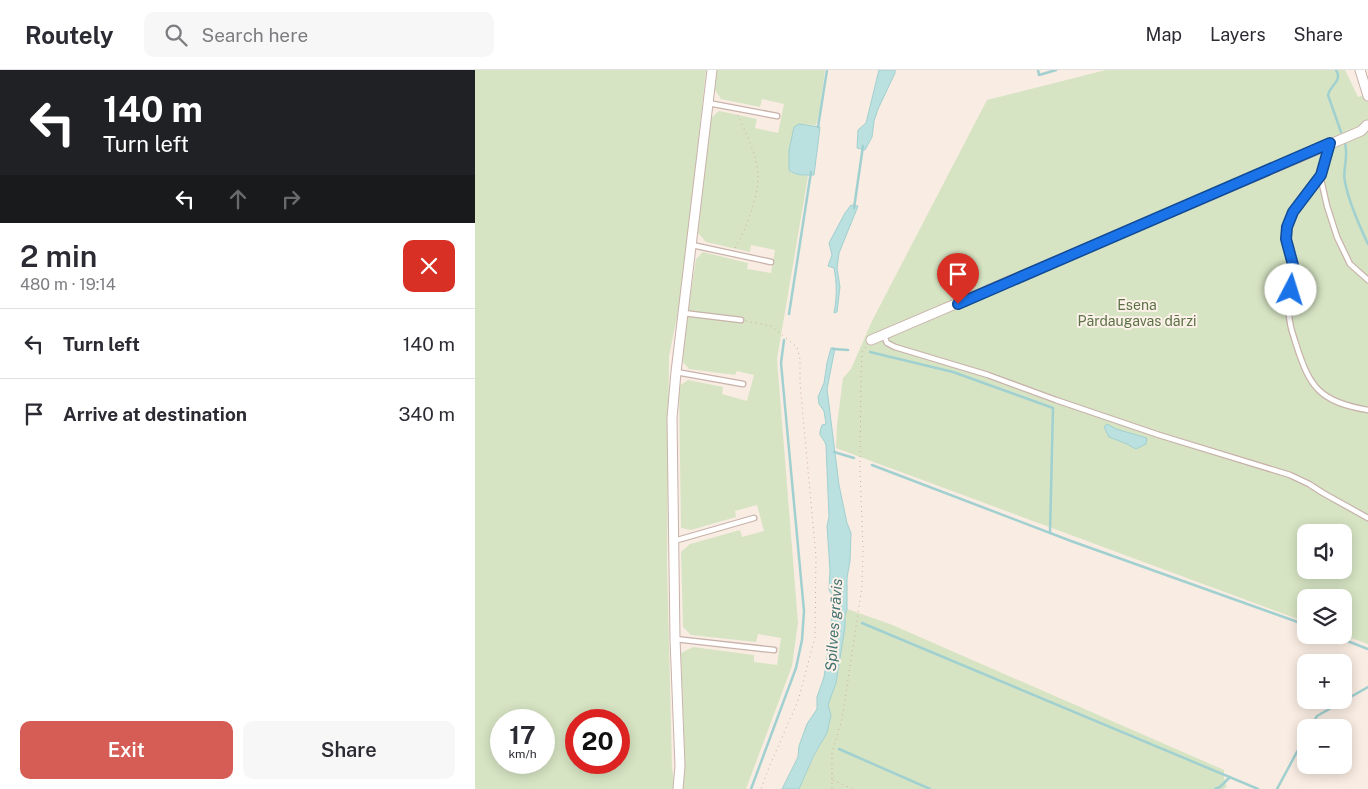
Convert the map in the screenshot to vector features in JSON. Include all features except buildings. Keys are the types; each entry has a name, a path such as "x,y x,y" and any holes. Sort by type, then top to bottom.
{"street":[{"path":"678,789 672,418 675,372 712,70"},
{"path":"1360,70 1368,96"},
{"path":"871,340 1366,126"}],"lane":[{"path":"708,103 777,116"},
{"path":"1330,143 1321,175 1293,212 1287,227 1286,239 1293,265 1289,320 1303,367 1313,385 1328,398 1340,404 1368,410"},
{"path":"1321,175 1337,237 1349,264 1368,280"},
{"path":"692,245 771,262"},
{"path":"683,313 741,320"},
{"path":"887,334 885,338 887,343 895,347 988,375 1159,435 1290,475 1368,518"},
{"path":"675,372 743,384"},
{"path":"674,541 754,518"},
{"path":"675,639 774,650"}],"path":[{"path":"732,254 751,214 756,194 758,167 734,108"},
{"path":"741,320 771,326 797,347 800,359 800,383 816,558 815,638 799,701 761,789"},
{"path":"832,789 832,753 842,718 862,586 861,376 862,352 871,340"},
{"path":"833,780 853,789"}],"green space":[{"path":"475,70 706,70 687,248 679,307 669,356 667,561 672,768 674,781 681,782 684,736 681,653 693,647 754,655 754,662 777,665 781,638 758,634 756,642 691,635 683,627 681,552 690,544 740,530 742,537 764,531 757,505 735,511 736,517 691,530 681,528 679,386 688,380 723,387 722,394 747,401 754,375 737,371 735,375 689,369 683,362 686,325 696,259 703,252 748,263 747,269 771,273 775,250 751,245 750,252 706,242 697,232 711,118 719,111 757,119 755,128 778,133 784,104 762,99 760,107 721,99 715,90 717,70 825,70 816,125 799,124 791,173 808,176 777,359 798,623 792,666 746,789 475,789"},
{"name":"Esena Pārdaugavas dārzi","path":"1106,70 1345,70 1358,97 1368,94 1368,644 1352,638 1352,589 1297,589 1297,619 836,448 843,378 851,369 872,321 987,100"},
{"path":"847,609 890,624 1224,770 1227,787 1223,789 799,789 827,733 831,715 828,705 836,683"}],"water":[{"path":"879,70 895,70 895,73 878,109 872,137 865,150 857,148 858,130 866,123"},
{"path":"799,124 820,127 814,175 797,174 789,170 789,150 794,127"},
{"path":"851,205 858,206 839,253 837,268 840,287 837,312 834,313 836,285 834,268 828,266 832,255 829,243"},
{"name":"Spilves grāvis","path":"831,348 835,348 827,389 839,485 851,533 845,627 836,683 828,705 831,715 827,733 814,755 799,789 782,789 798,757 799,746 807,724 817,709 817,697 824,677 830,639 833,596 829,590 830,570 827,526 829,517 826,445 820,432 822,425 826,424 824,411 819,404 818,397 824,383"},
{"path":"1107,424 1116,429 1147,438 1146,444 1136,449 1109,437 1104,427"}],"waterway":[{"path":"818,127 827,70"},
{"path":"1038,70 1039,75 1056,70"},
{"path":"1336,70 1338,77 1328,95 1341,132"},
{"path":"1345,143 1344,177 1355,214 1368,244"},
{"path":"854,208 863,146"},
{"path":"789,314 811,172"},
{"path":"751,789 796,668 802,640 804,611 781,363 784,340"},
{"path":"833,349 848,350"},
{"path":"870,352 953,372 1053,408 1050,533"},
{"path":"834,452 854,458"},
{"path":"872,465 1071,541 1297,622"},
{"path":"862,623 1258,789"},
{"path":"1352,643 1368,649"},
{"path":"1315,719 1317,716 1368,687"},
{"path":"839,749 930,789"},
{"path":"1277,789 1297,752"},
{"path":"1215,789 1220,787 1230,777"}],"route":[{"path":"958,304 1330,143 1321,175 1293,212 1287,227 1286,239 1293,265 1291,290"}]}
